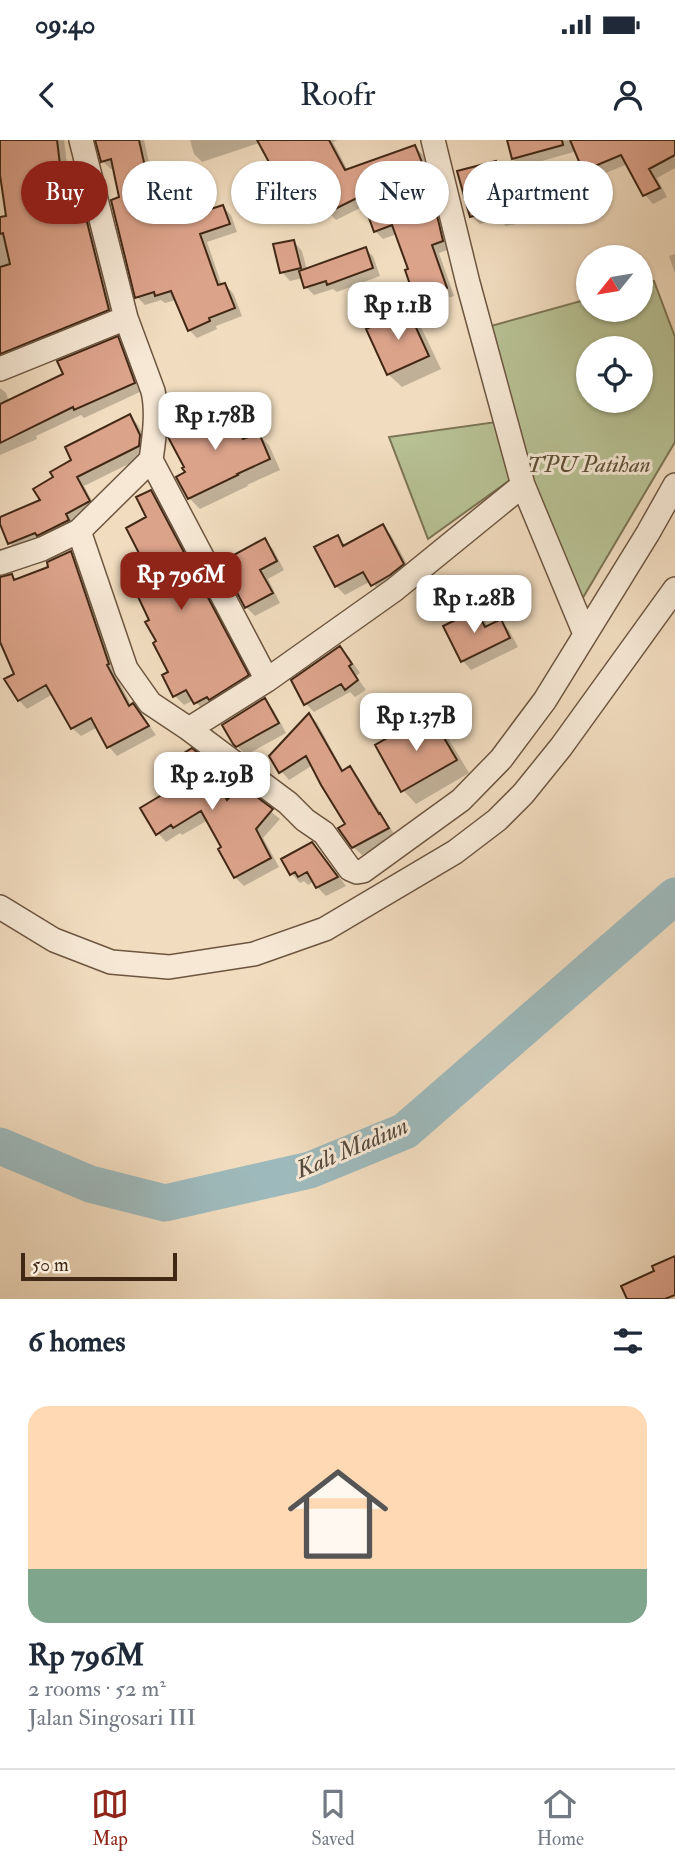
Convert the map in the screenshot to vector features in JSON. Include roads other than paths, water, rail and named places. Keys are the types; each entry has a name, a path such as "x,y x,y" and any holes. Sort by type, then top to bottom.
{"street":[{"path":"0,563 42,549 79,531 150,460 155,400 126,318 81,140"},
{"path":"433,140 468,283 523,485 584,634"},
{"path":"0,369 126,318"},
{"path":"150,460 267,680"},
{"path":"189,729 267,680 394,590 523,485"},
{"path":"79,531 126,669 150,703 270,789 324,833 357,873 461,800 501,760 545,700 675,485"},
{"path":"0,907 54,940 111,962 169,967 254,954 325,929 455,852 497,820 523,794 561,747 675,589"}],"waterway":[{"name":"Kali Madiun","path":"0,1146 90,1184 165,1203 310,1170 405,1131 675,896"}],"park label":[{"name":"TPU Patihan","path":"589,464"}]}
